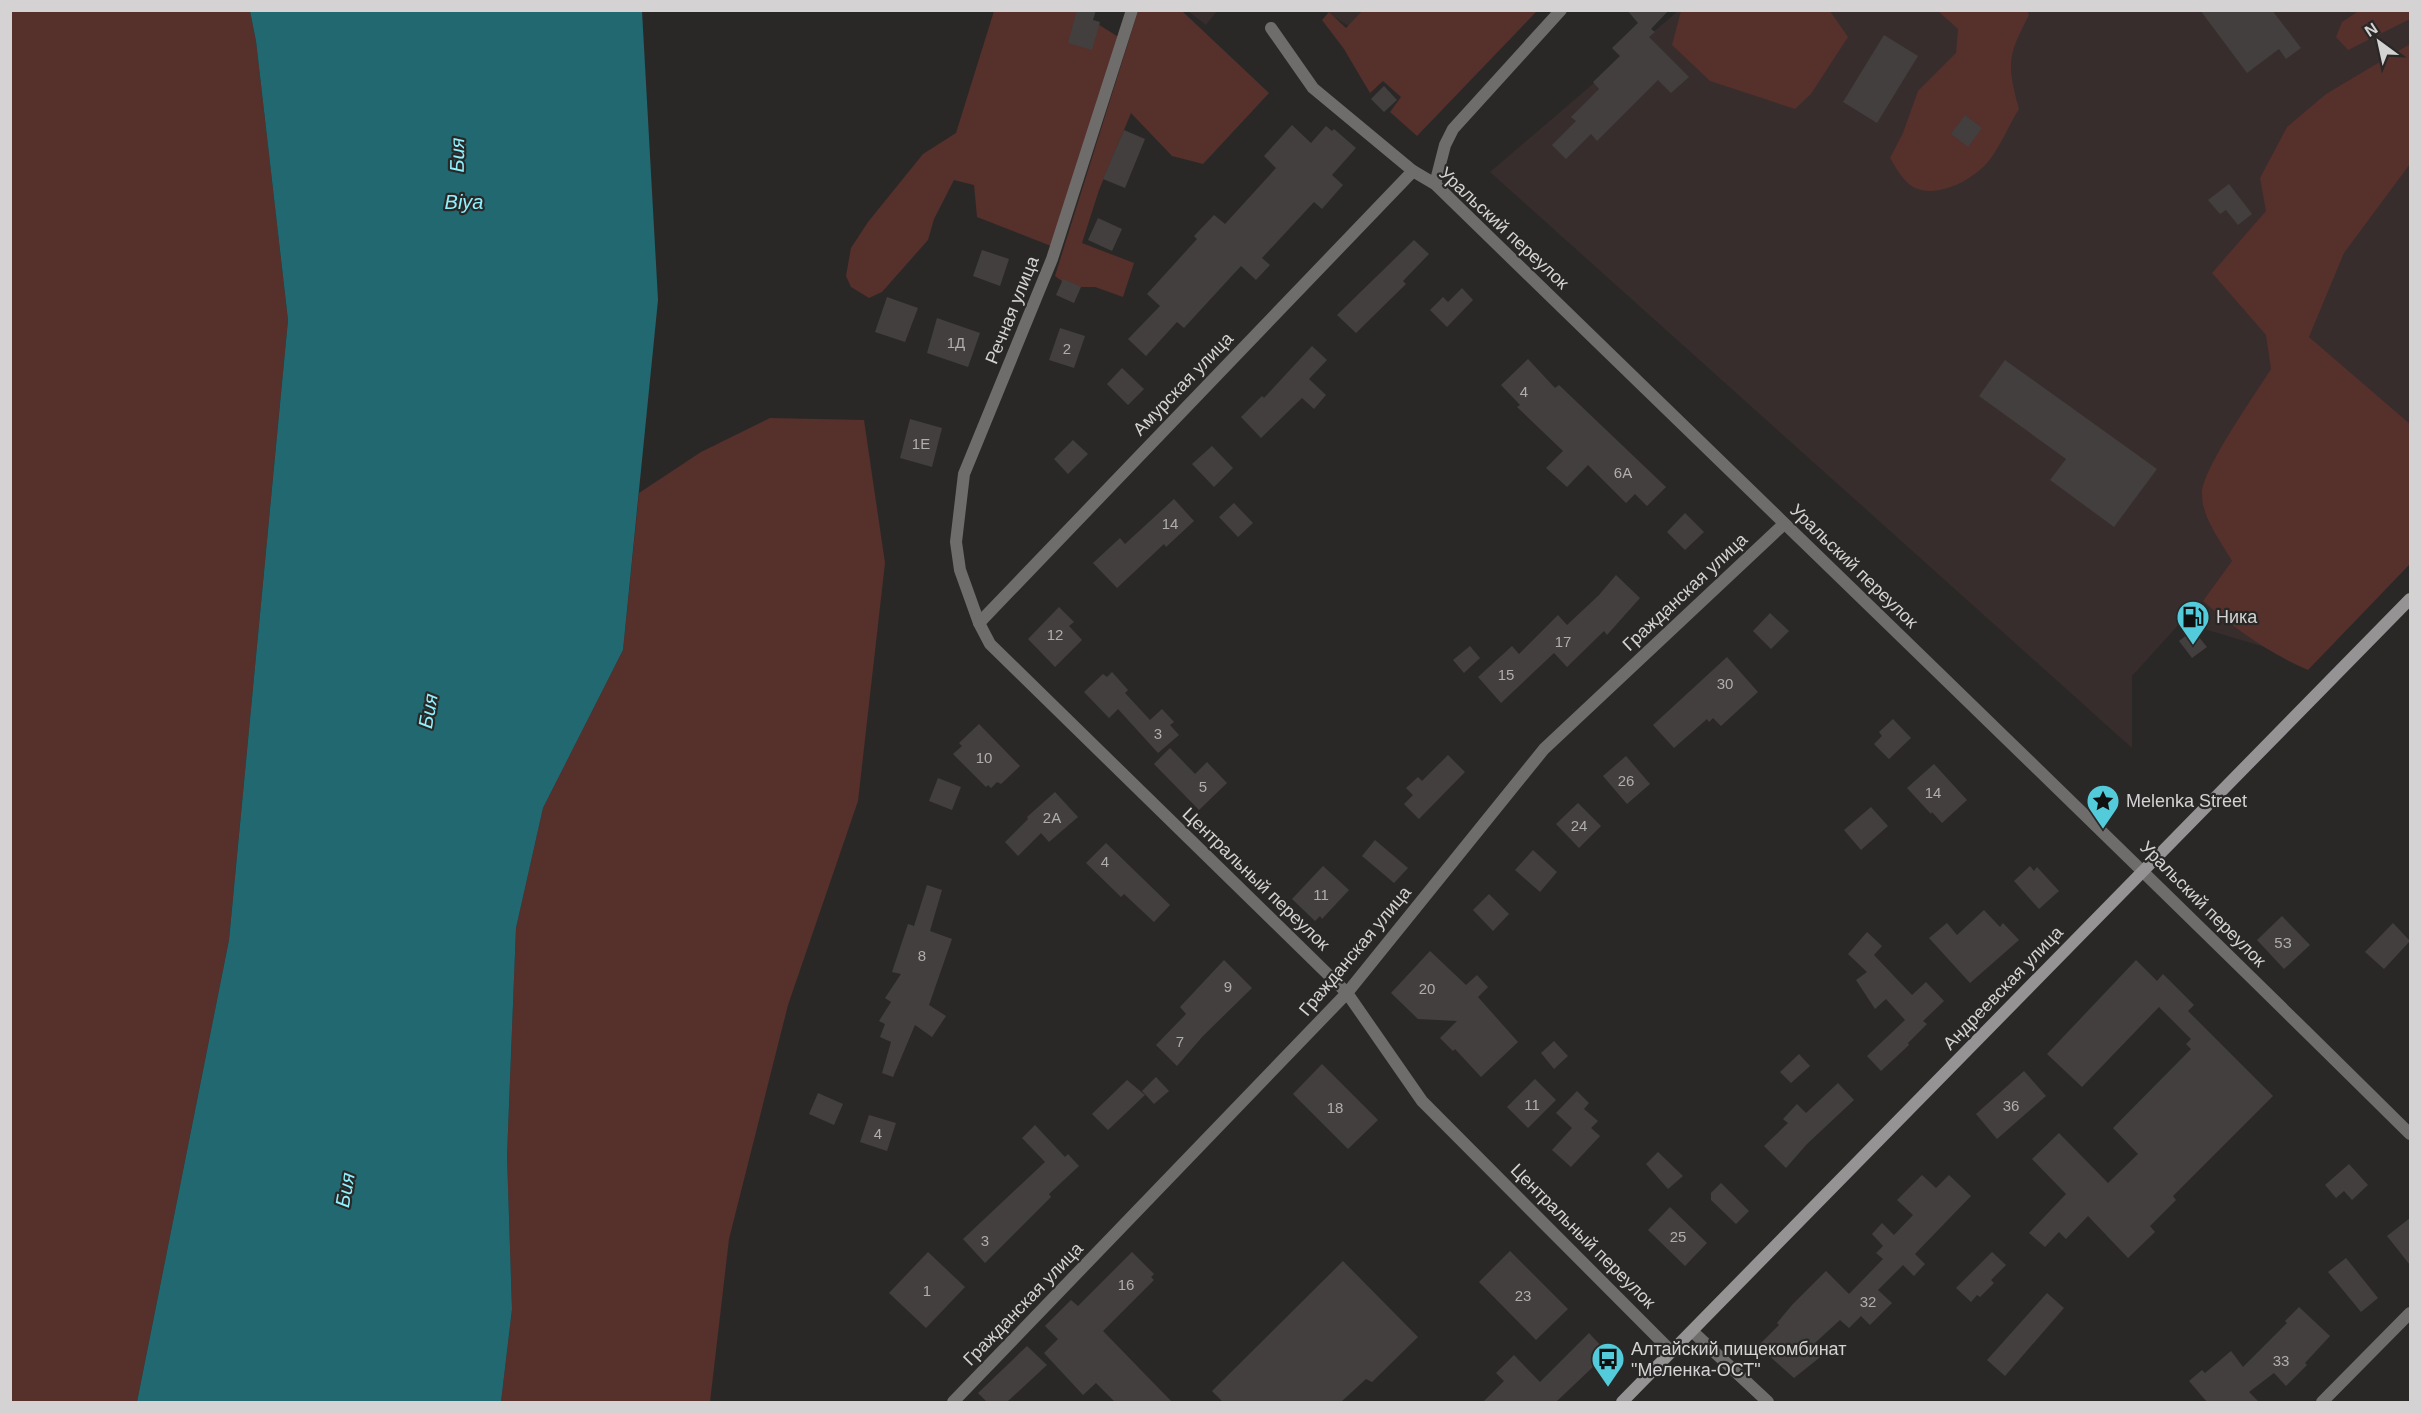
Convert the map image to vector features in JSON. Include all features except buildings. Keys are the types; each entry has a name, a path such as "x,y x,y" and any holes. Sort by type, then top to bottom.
{"street":[{"name":"Речная улица","path":"979,623 960,570 956,542 964,474 1052,259 1132,10"},
{"path":"1435,184 1445,145 1453,129 1561,10"},
{"name":"Уральский переулок","path":"1271,28 1313,88 1413,171 1435,184 2143,871 2410,1134"},
{"name":"Амурская улица","path":"979,623 1413,171"},
{"name":"Гражданская улица","path":"952,1402 1347,993 1544,749 1784,524"},
{"name":"Андреевская улица","path":"1622,1402 2410,599"},
{"name":"Центральный переулок","path":"979,623 990,644 1347,993 1422,1101 1671,1351"},
{"path":"2322,1402 2410,1313"},
{"path":"1692,1331 1768,1402"}],"shaded area":[{"path":"1217,10 1206,25 1188,11"},
{"path":"2360,10 2410,11 2410,19 2348,50 2336,37 2342,22"},
{"path":"10,11 250,11 256,41 288,320 229,940 137,1402 11,1402"},
{"path":"994,11 1077,11 1120,38 1051,246 977,217 974,185 954,180 934,219 928,240 882,292 869,298 851,287 846,276 851,248 868,222 923,154 956,133"},
{"path":"1138,11 1182,11 1269,93 1203,164 1172,156 1131,113 1099,190 1082,243 1134,263 1123,297 1095,287 1070,287 1055,276"},
{"path":"1325,11 1372,11 1355,30"},
{"path":"1362,11 1537,11 1417,136 1390,112 1401,97 1383,81 1370,93 1344,49 1322,20 1329,12 1346,28"},
{"path":"1678,11 2410,11 2410,527 2288,654 2181,622 2132,676 2132,748 1490,172"},
{"path":"1681,11 1830,11 1848,37 1811,94 1795,109 1710,81 1672,45"},
{"path":"1938,11 2027,11 2029,15 2016,41 2011,61 2012,81 2019,109 1985,166 1956,185 1934,191 1913,187 1900,174 1890,158 1903,133 1918,91 1956,53 1958,29"},
{"path":"2410,44 2410,164 2344,253 2309,337 2410,424 2410,564 2308,670 2253,640 2203,601 2232,561 2212,529 2205,512 2202,494 2204,483 2219,451 2271,369 2266,335 2212,273 2266,211 2260,178 2287,127 2326,94"},
{"path":"770,418 864,420 885,563 858,801 788,1005 729,1239 710,1402 501,1402 512,1309 507,1156 516,928 543,808 623,650 639,493 701,452"}],"water":[{"name":"Biya","path":"250,11 642,11 658,300 623,650 543,808 516,928 507,1156 512,1309 501,1402 137,1402 229,940 288,320 256,41"}],"place":[{"name":"Ника","path":"2193,646"},
{"name":"Melenka Street","path":"2103,830"},
{"name":"Алтайский пищекомбинат \"Меленка-ОСТ\"","path":"1608,1388"}],"water label":[{"name":"Бия","path":"457,155"},
{"name":"Бия","path":"428,711"},
{"name":"Бия","path":"345,1190"}]}
